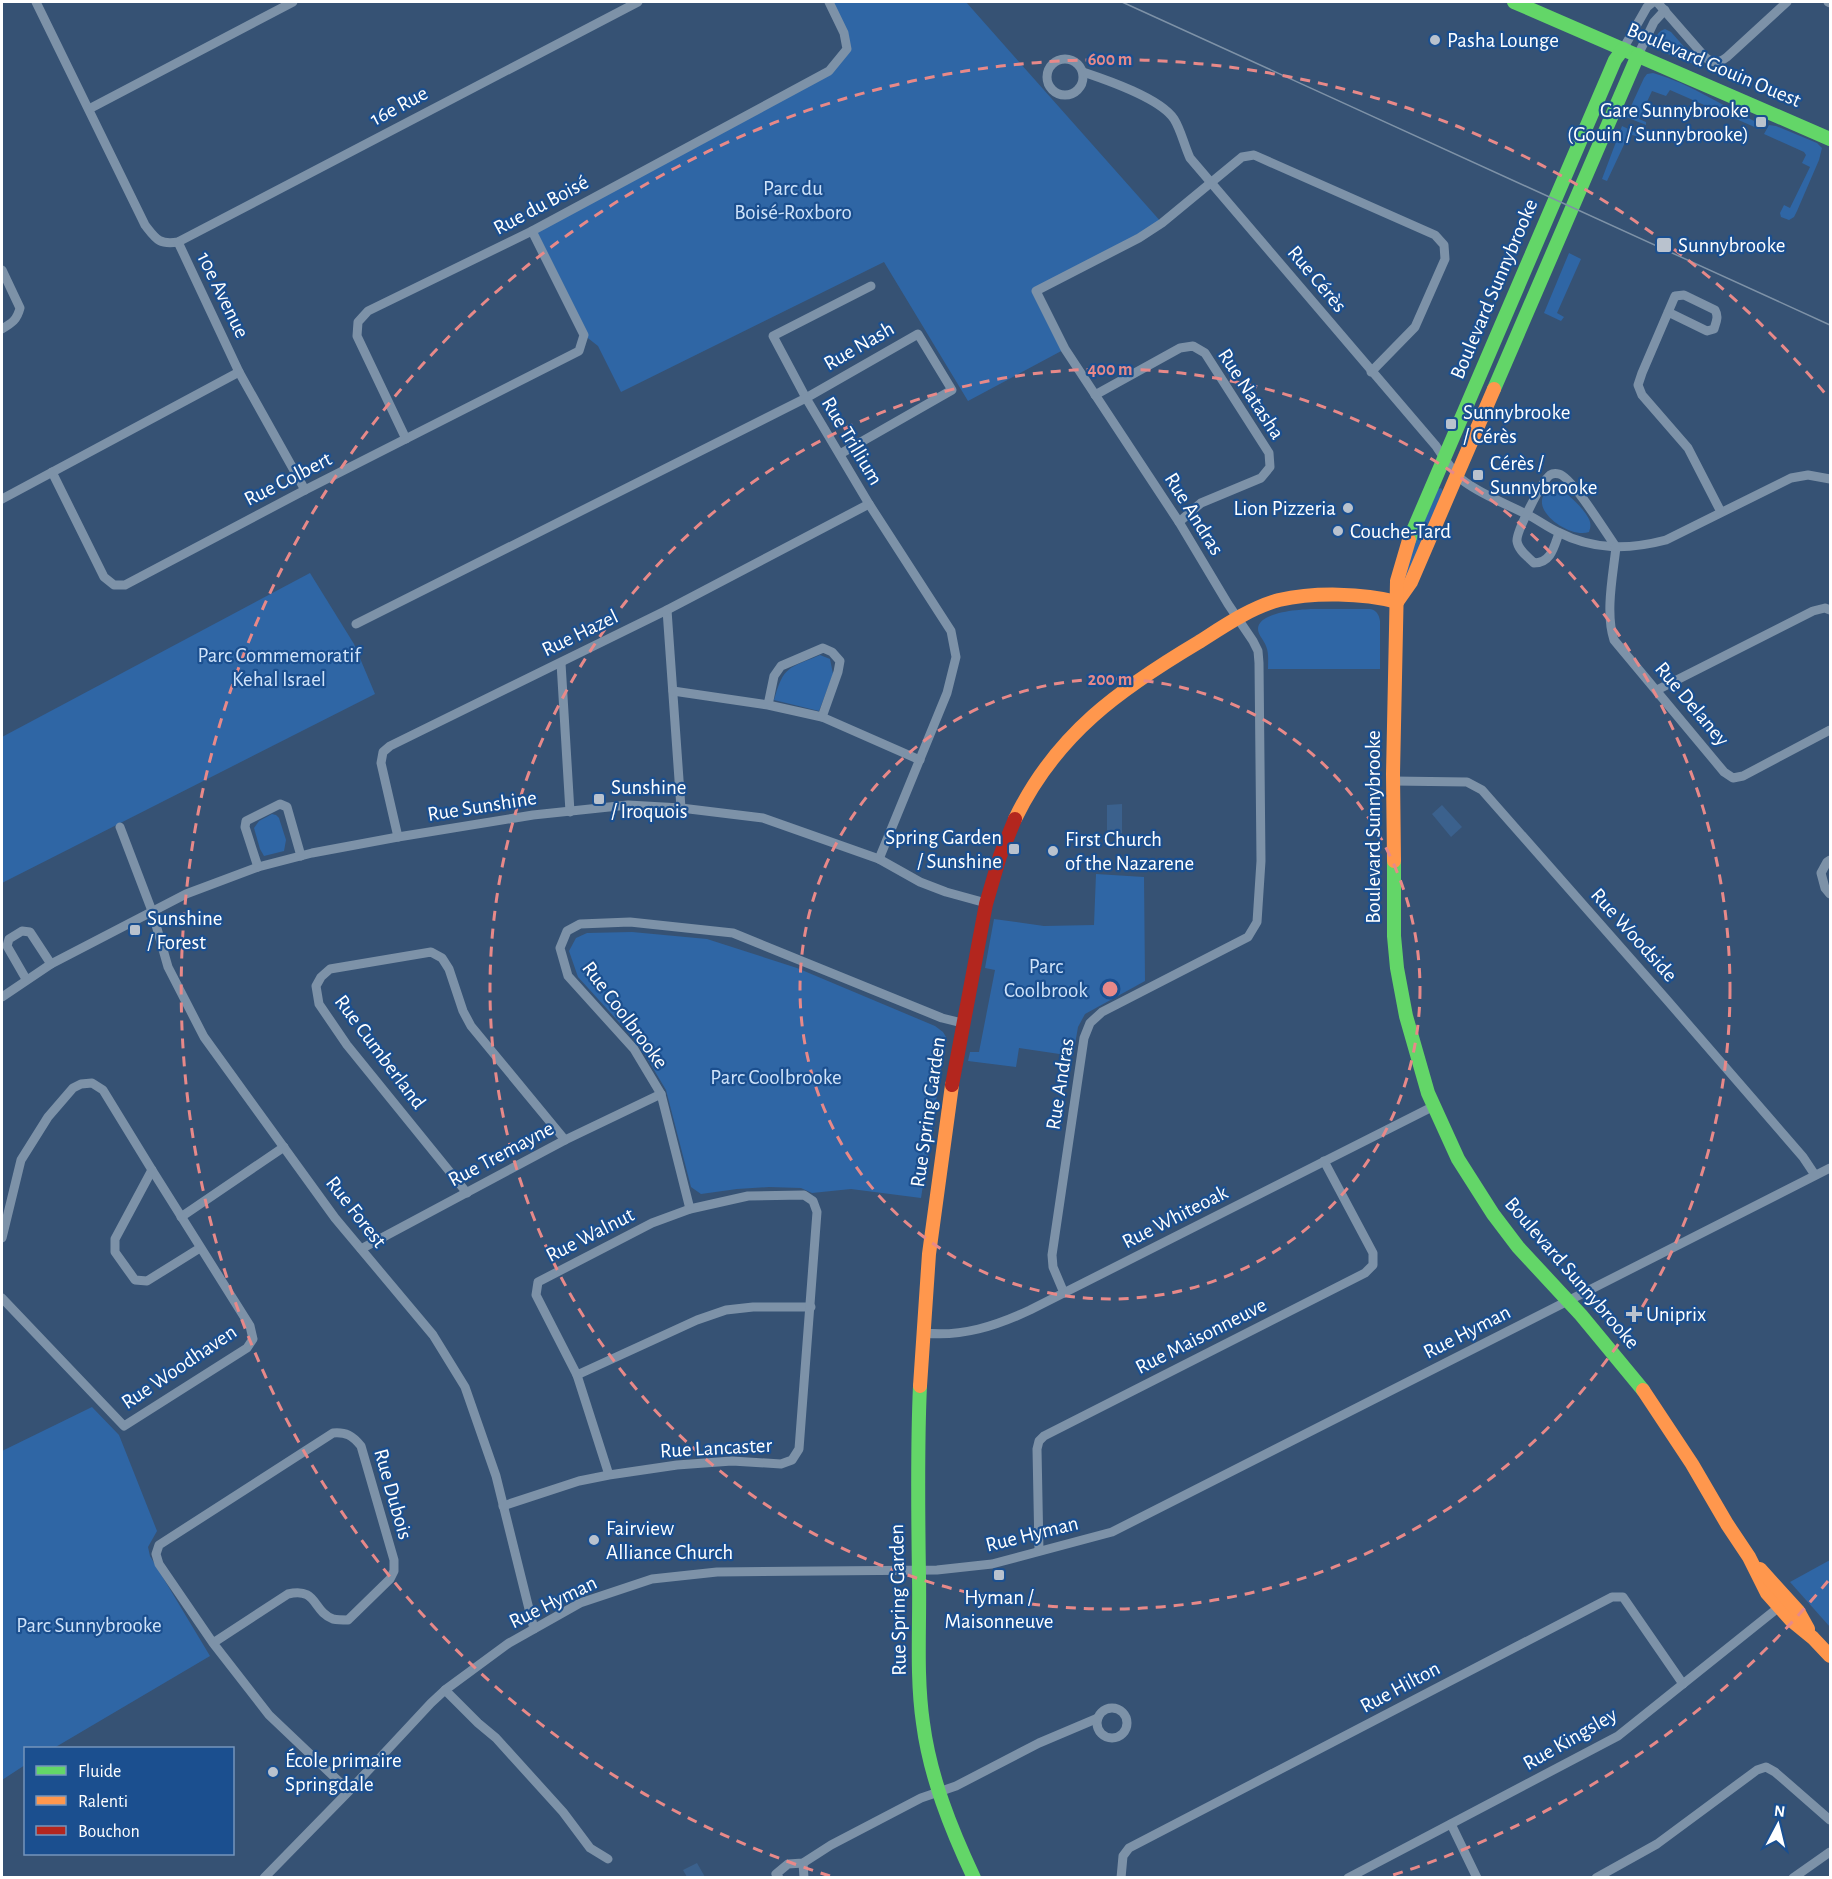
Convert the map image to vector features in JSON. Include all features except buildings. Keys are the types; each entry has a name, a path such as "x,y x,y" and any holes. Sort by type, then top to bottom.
{"street":[{"name":"10e Avenue","path":"36,2 146,225 156,240 168,244 178,242 240,372 305,490"},
{"path":"89,109 293,2"},
{"name":"16e Rue","path":"178,242 638,2"},
{"name":"Rue du Boisé","path":"406,440 357,336 358,322 368,311 532,231 829,71 847,49 844,33 829,2"},
{"name":"Boulevard Gouin Ouest","path":"1514,2 1830,139"},
{"path":"1655,2 1712,62 1719,62 1727,57 1787,2"},
{"name":"Boulevard Sunnybrooke","path":"1655,2 1646,9 1615,60 1403,557 1397,581 1393,781 1393,899 1396,957 1402,999 1411,1037 1434,1106 1458,1159 1486,1205 1518,1247 1568,1301 1641,1387 1749,1557 1767,1593 1784,1603 1791,1620 1830,1656"},
{"name":"Boulevard Sunnybrooke","path":"1397,602 1411,582 1638,56 1654,22 1665,10"},
{"name":"Rue Cérès","path":"1083,72 1113,82 1162,107 1172,116 1190,158 1458,474 1467,483 1508,506 1559,532 1592,545 1643,546 1666,540 1791,478 1808,476 1830,478"},
{"name":"Rue Andras","path":"1064,1293 1053,1267 1052,1255 1084,1038 1090,1023 1102,1012 1248,937 1257,922 1262,861 1259,663 1256,646 1179,522 1065,349 1036,291 1139,238 1162,223 1242,157 1254,155 1435,235 1444,245 1444,259 1415,327 1371,372"},
{"name":"Rue Colbert","path":"52,472 104,578 114,585 125,585 305,490 579,351 584,335 532,231"},
{"path":"2,270 18,302 19,313 13,323 2,329"},
{"path":"806,398 773,336 871,286"},
{"path":"1668,312 1707,331 1714,329 1718,319 1714,310 1680,294 1675,296 1668,312 1638,385 1642,395 1688,448 1720,512"},
{"name":"Rue Nash","path":"806,398 918,334 952,390 840,454"},
{"name":"Rue Natasha","path":"1095,394 1180,348 1193,346 1205,353 1269,453 1270,467 1261,478 1201,503 1179,522"},
{"path":"2,499 240,372"},
{"name":"Rue Trillium","path":"356,624 806,398 869,504 951,631 956,657 947,693 879,859"},
{"path":"1559,532 1550,556 1541,563 1534,563 1518,547 1516,537 1534,498 1549,476 1555,473 1562,474 1579,494 1616,547"},
{"name":"Rue Hazel","path":"398,837 381,763 383,752 390,746 667,610 869,504"},
{"name":"Rue Delaney","path":"1616,547 1610,629 1614,640 1724,772 1733,778 1743,776 1830,730"},
{"name":"Rue Spring Garden","path":"974,1878 953,1832 939,1792 928,1749 922,1711 919,1405 930,1246 951,1085 986,903 999,856 1017,816 1038,780 1071,738 1096,712 1133,683 1238,618 1268,604 1297,598 1377,597 1397,602"},
{"path":"1657,690 1813,611 1825,608 1830,610"},
{"path":"667,610 681,808"},
{"path":"768,705 774,676 781,666 822,648 832,652 840,661 822,717"},
{"path":"561,663 570,812"},
{"path":"673,691 768,705 822,717 920,760"},
{"name":"Rue Woodside","path":"1393,781 1467,782 1482,790 1803,1157 1815,1175"},
{"path":"258,867 245,827 246,821 280,804 287,807 301,856"},
{"name":"Rue Sunshine","path":"2,997 51,964 186,894 258,867 312,853 533,814 628,805 681,808 763,818 879,859 920,882 946,892 986,903"},
{"name":"Rue Forest","path":"120,827 152,912 168,967 204,1037 335,1218 434,1335 465,1387 496,1476 534,1629"},
{"path":"1830,860 1821,873 1825,888 1830,894"},
{"name":"Rue Coolbrooke","path":"690,1209 661,1094 634,1049 568,976 560,948 567,931 580,924 630,922 733,933 942,1018 962,1023"},
{"path":"26,979 7,946 9,939 22,931 30,932 51,964"},
{"name":"Rue Cumberland","path":"467,1193 347,1045 319,1004 316,986 321,976 330,969 431,952 442,958 450,969 463,1011 471,1026 565,1140"},
{"name":"Rue Woodhaven","path":"2,1238 21,1160 48,1117 73,1088 81,1084 92,1083 103,1090 250,1326 253,1340 247,1348 124,1426 2,1298"},
{"name":"Rue Tremayne","path":"361,1248 565,1140 661,1094"},
{"name":"Rue Whiteoak","path":"924,1333 951,1334 991,1326 1030,1310 1434,1106"},
{"path":"181,1217 284,1147"},
{"name":"Rue Maisonneuve","path":"1040,1551 1037,1449 1039,1441 1044,1436 1365,1273 1373,1265 1373,1253 1324,1161"},
{"name":"Rue Hyman","path":"264,1878 431,1703 509,1643 580,1604 652,1578 717,1572 919,1570 992,1564 1112,1532 1830,1168"},
{"path":"152,1170 115,1239 115,1251 135,1280 147,1281 200,1248"},
{"name":"Rue Walnut","path":"609,1475 577,1375 536,1295 538,1282 652,1223 690,1209 748,1196 804,1195 813,1201 818,1212"},
{"name":"Rue Lancaster","path":"504,1506 579,1481 609,1475 677,1465 732,1461 781,1464 792,1460 799,1449 818,1212"},
{"path":"577,1375 697,1320 726,1310 753,1307 811,1307"},
{"name":"Rue Dubois","path":"213,1643 288,1594 298,1592 309,1595 327,1615 335,1620 348,1620 390,1580 394,1571 394,1560 361,1446 352,1436 333,1433 159,1545 156,1554 159,1564 213,1643 269,1715 349,1791"},
{"name":"Rue Hilton","path":"1121,1878 1123,1856 1129,1848 1612,1597 1623,1597 1683,1684"},
{"name":"Rue Kingsley","path":"1348,1878 1618,1736 1784,1603"},
{"path":"446,1690 496,1738 563,1812 590,1848 608,1859"},
{"path":"779,1878 776,1874 788,1864 803,1863 831,1845 921,1798 956,1786 1050,1738 1098,1718"},
{"path":"1596,1878 1657,1844 1757,1770 1766,1767 1775,1772 1830,1820"},
{"path":"1451,1824 1477,1878"},
{"path":"1793,1878 1830,1852"},
{"path":"803,1863 804,1878"}],"green space":[{"name":"Parc du Boisé-Roxboro","path":"829,2 966,2 1162,223 1036,291 1065,349 968,401 884,262 621,392 598,346 584,335 532,231 829,71 847,49"},
{"path":"1665,29 1671,32 1694,58 1695,64 1687,62 1688,59 1682,56 1681,59 1658,47 1657,35"},
{"path":"1653,73 1695,90 1761,124 1759,129 1670,90 1666,96 1652,91 1639,119 1646,122 1646,125 1626,117 1644,78 1647,74"},
{"path":"1769,125 1817,143 1822,148 1797,211 1789,220 1781,217 1780,213 1784,205 1790,208 1810,167 1802,163 1806,155 1804,152 1764,134"},
{"path":"1622,126 1640,136 1629,134 1607,181 1602,179"},
{"path":"1569,253 1581,259 1557,313 1564,317 1561,321 1544,313"},
{"path":"1555,486 1570,496 1585,513 1590,522 1589,532 1570,531 1551,518 1544,510 1542,501 1545,493"},
{"path":"1441,488 1443,491 1406,580 1403,580 1415,540 1438,489"},
{"name":"Parc Commemoratif Kehal Israel","path":"310,573 354,644 375,694 2,883 2,737"},
{"path":"1317,609 1376,611 1380,621 1380,669 1268,669 1267,649 1258,631 1260,623 1265,618 1283,612"},
{"path":"820,655 830,659 833,674 819,711 774,700 781,680 789,670"},
{"path":"272,814 279,818 286,840 284,851 264,856 254,828 259,821"},
{"name":"Parc Coolbrook","path":"1096,874 1144,877 1145,981 1085,1014 1078,1027 1073,1056 1019,1048 1016,1067 968,1061 970,1052 979,1052 995,970 985,968 994,919 1044,926 1094,925"},
{"name":"Parc Coolbrooke","path":"632,932 707,939 797,968 935,1026 943,1032 946,1037 921,1198 851,1189 812,1193 801,1188 769,1187 701,1194 691,1187 666,1090 638,1043 578,977 569,951 576,938 587,933"},
{"name":"Parc Sunnybrooke","path":"92,1407 119,1435 157,1531 148,1547 150,1556 210,1656 56,1747 24,1747 24,1766 2,1780 2,1451"},
{"path":"1830,1560 1830,1627 1790,1582"}],"shaded area":[{"path":"1122,804 1122,833 1107,833 1107,805"},
{"path":"1442,805 1462,827 1451,837 1432,814"},
{"path":"697,1863 705,1877 687,1877 683,1870"}],"tram line":[{"path":"1122,2 1830,325"}],"traffic: fast":[{"path":"1514,2 1830,139"},
{"path":"1409,540 1615,60 1623,49"},
{"path":"1494,389 1638,55"},
{"path":"1394,861 1394,936 1406,1016 1428,1093 1458,1159 1493,1214 1518,1247 1581,1315 1643,1390"},
{"path":"920,1386 918,1482 921,1705 926,1743 936,1783 957,1841 974,1878"}],"traffic: slow":[{"path":"1397,602 1411,582 1494,389"},
{"path":"1394,861 1393,774 1397,581 1409,540"},
{"path":"1015,819 1031,789 1050,762 1093,716 1143,678 1238,618 1258,608 1293,597 1354,595 1397,602"},
{"path":"920,1386 929,1254 952,1085"},
{"path":"1643,1390 1749,1557 1767,1593 1791,1620 1830,1656"},
{"path":"1760,1569 1798,1611 1808,1629"}],"traffic: jam":[{"path":"952,1085 986,904 1000,856 1015,819"}],"place":[{"name":"Pasha Lounge","path":"1435,40"},
{"name":"Gare Sunnybrooke (Gouin / Sunnybrooke)","path":"1761,122"},
{"name":"Sunnybrooke","path":"1664,245"},
{"name":"Sunnybrooke / Cérès","path":"1451,424"},
{"name":"Cérès / Sunnybrooke","path":"1478,475"},
{"name":"Lion Pizzeria","path":"1348,508"},
{"name":"Couche-Tard","path":"1338,531"},
{"name":"Sunshine / Iroquois","path":"599,799"},
{"name":"Spring Garden / Sunshine","path":"1014,849"},
{"name":"First Church of the Nazarene","path":"1053,851"},
{"name":"Sunshine / Forest","path":"135,930"},
{"name":"Uniprix","path":"1634,1314"},
{"name":"Fairview Alliance Church","path":"594,1540"},
{"name":"Hyman / Maisonneuve","path":"999,1575"},
{"name":"École primaire Springdale","path":"273,1772"}]}
